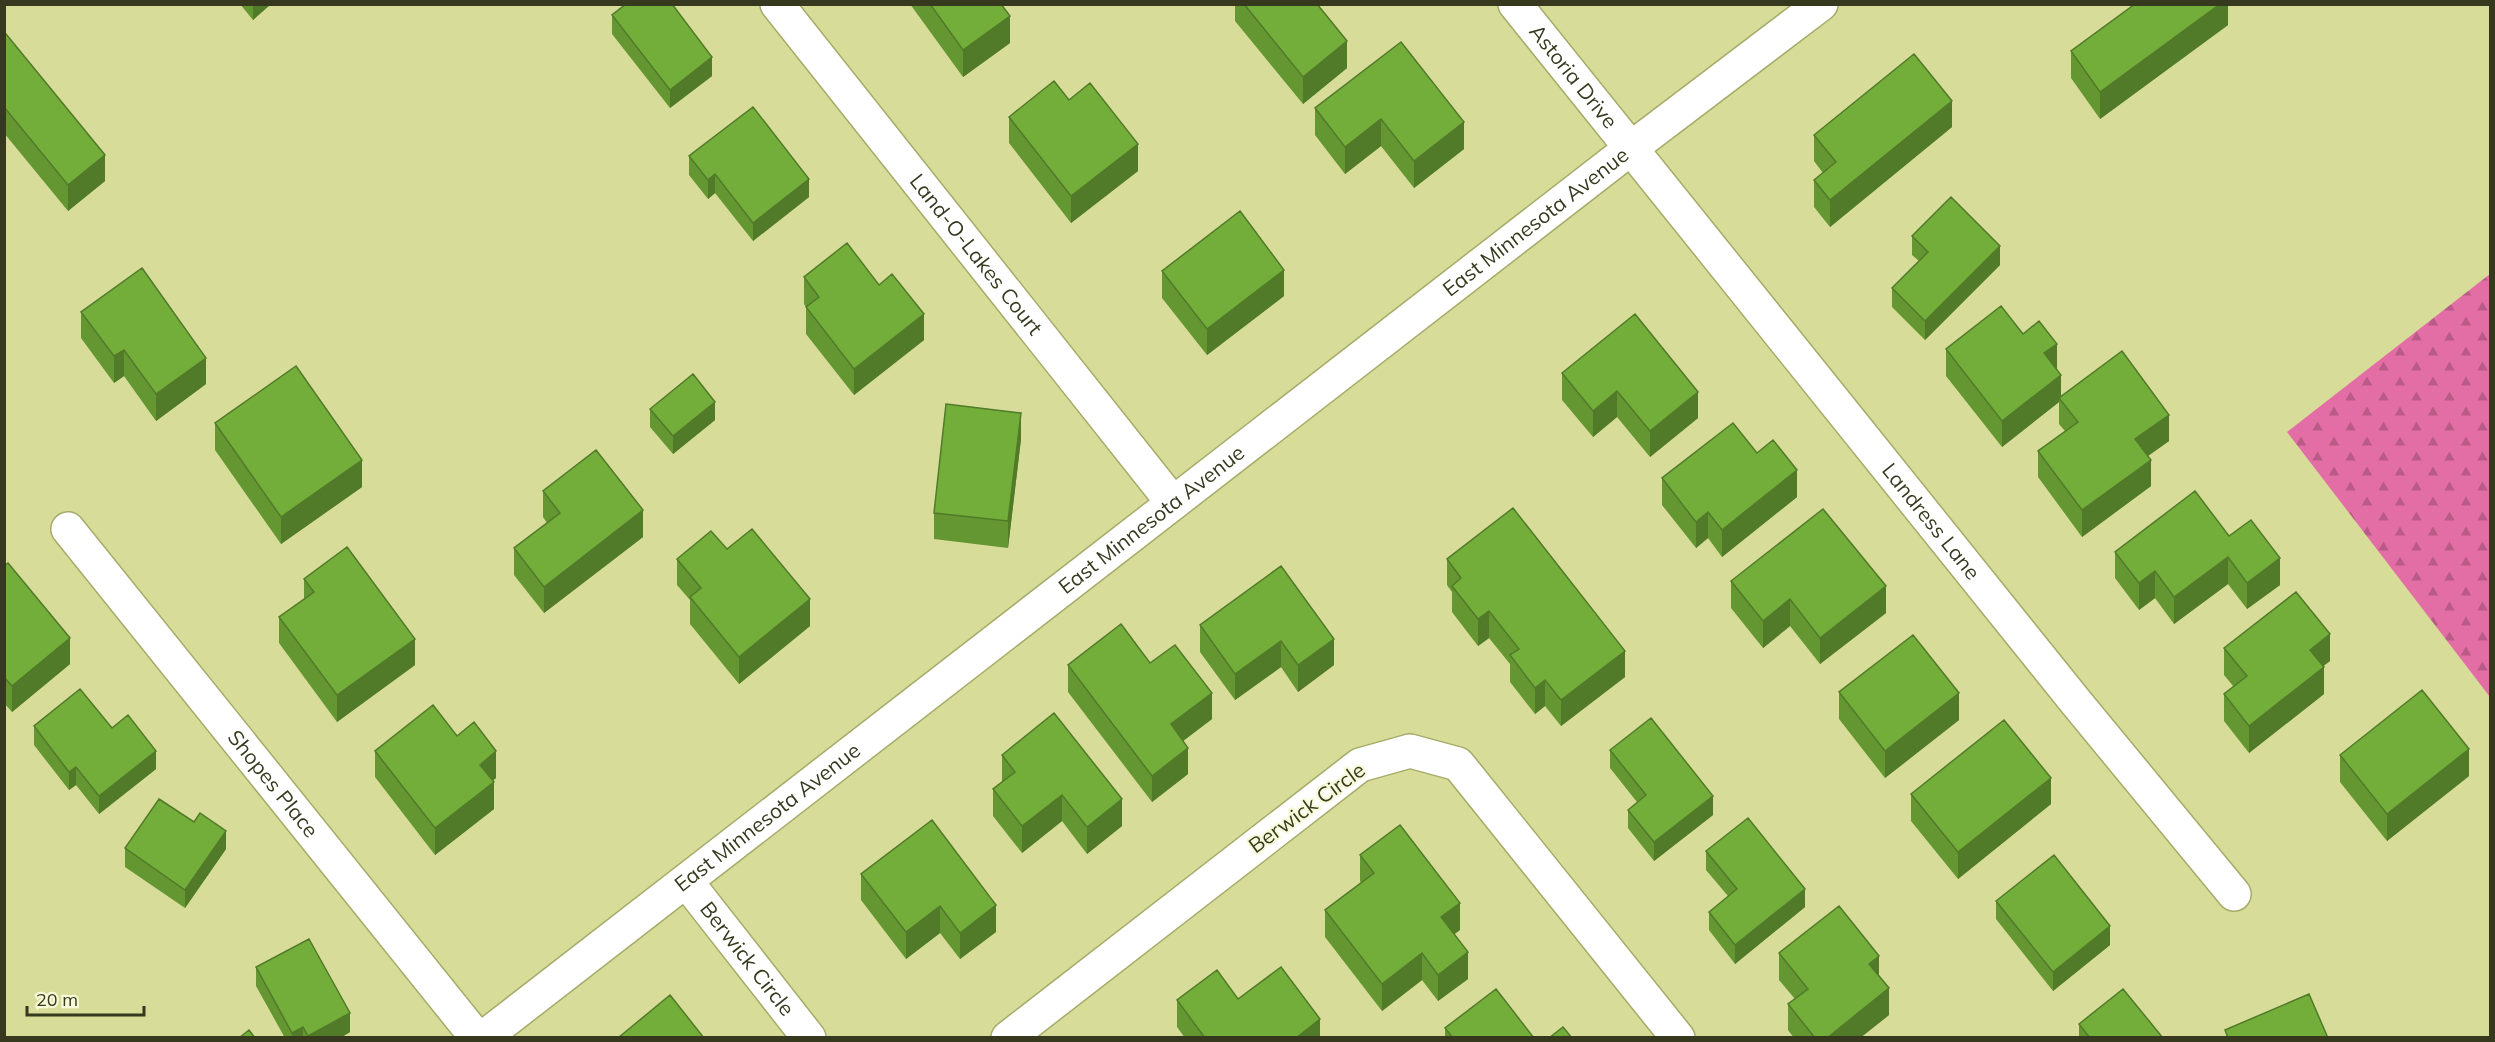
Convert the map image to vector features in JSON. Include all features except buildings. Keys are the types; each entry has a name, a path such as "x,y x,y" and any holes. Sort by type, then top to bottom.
{"street":[{"name":"Land-O-Lakes Court","path":"777,4 1173,503"},
{"name":"Astoria Drive","path":"1515,4 1630,149"},
{"name":"East Minnesota Avenue","path":"483,1038 1630,149 1821,4"},
{"name":"Landress Lane","path":"1630,149 2234,894"},
{"name":"Shopes Place","path":"68,529 477,1038"},
{"name":"Berwick Circle","path":"1008,1038 1360,765 1410,751 1458,764 1678,1038"},
{"name":"Berwick Circle","path":"686,881 809,1038"}],"green space":[{"path":"2490,274 2490,697 2287,432"}]}
